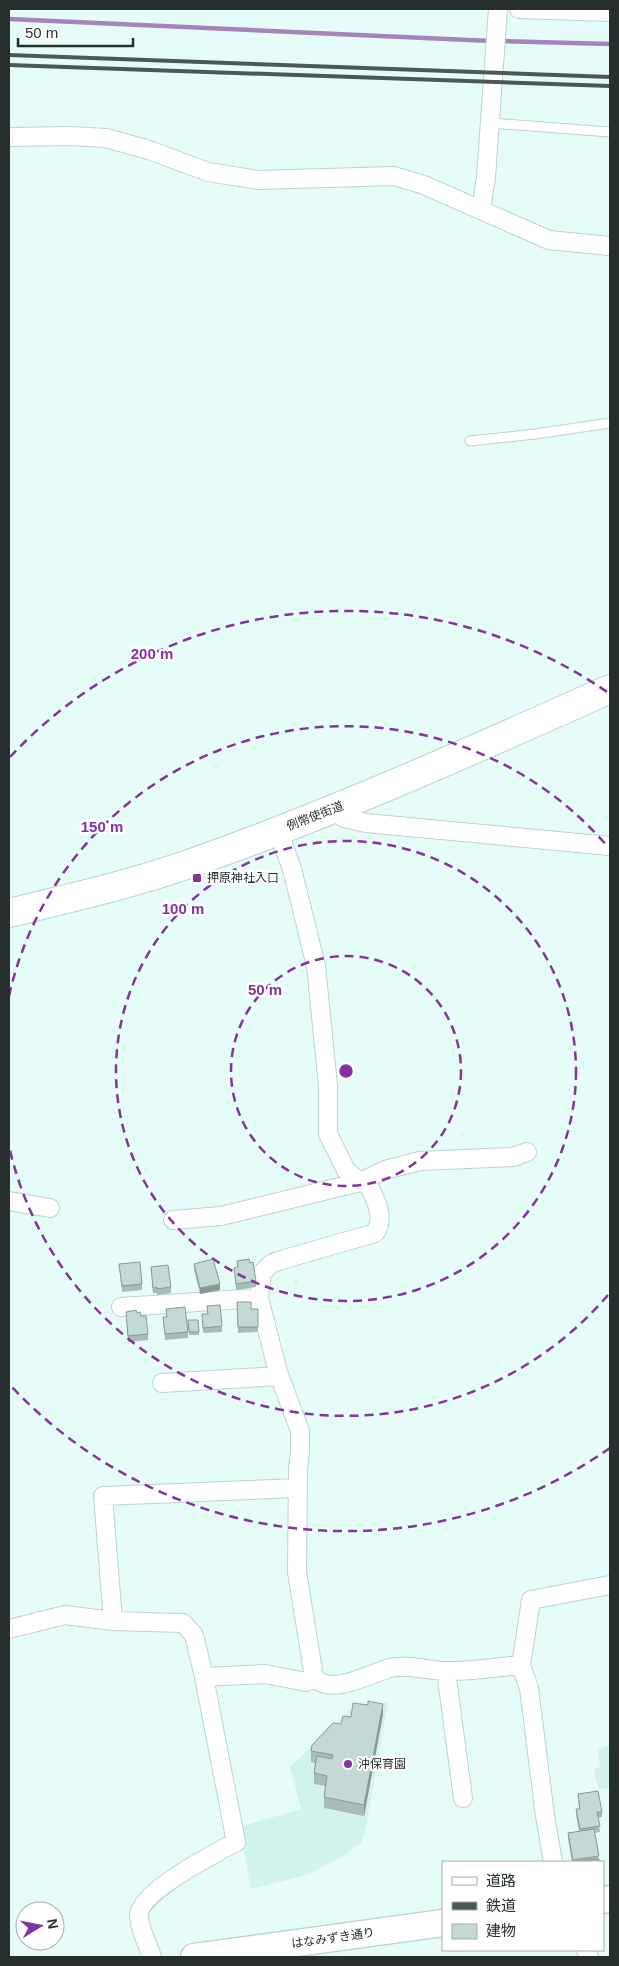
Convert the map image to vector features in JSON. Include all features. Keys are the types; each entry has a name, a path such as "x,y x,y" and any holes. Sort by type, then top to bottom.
{"highway":[{"name":"例幣使街道","path":"9,913 136,881 180,867 332,810 479,748 610,689"}],"street":[{"path":"519,9 610,12"},
{"path":"481,210 486,177 496,55 497,12"},
{"path":"9,137 71,136 106,138 150,150 208,172 258,180 336,176 394,176 424,185 549,240 610,246"},
{"path":"332,810 344,818 366,823 610,846"},
{"path":"278,830 292,869 316,966 328,1086 328,1134 346,1170 363,1181 380,1215 380,1223 375,1233 271,1264 262,1273 259,1298 264,1324 279,1376 300,1430 296,1572 314,1677 322,1684 333,1684 351,1682 393,1667 446,1671 521,1665"},
{"path":"173,1220 221,1216 363,1181 385,1170 420,1161 514,1157 526,1152"},
{"path":"9,1201 50,1208"},
{"path":"121,1307 259,1298"},
{"path":"162,1383 279,1376"},
{"path":"113,1621 103,1496 297,1488"},
{"path":"553,1861 545,1816 529,1688 521,1665 530,1600 610,1586"},
{"path":"9,1629 65,1615 113,1621 183,1623 194,1635 204,1676 236,1842 179,1874 143,1902 138,1916 152,1957"},
{"path":"446,1671 463,1798"},
{"path":"204,1676 265,1674 306,1682 314,1677"},
{"name":"はなみずき通り","path":"194,1957 442,1923"}],"lane":[{"path":"490,123 610,132"},
{"path":"470,441 610,423"}],"shaded area":[{"path":"388,1702 366,1827 361,1843 343,1856 310,1874 251,1889 239,1827 301,1809 290,1767 350,1710"},
{"path":"610,1745 610,1788 599,1789 593,1769 600,1767 597,1750"}],"building":[{"path":"213,1259 220,1284 200,1288 194,1264"},
{"path":"249,1259 250,1263 253,1262 256,1281 236,1284 234,1268 238,1267 237,1261"},
{"path":"140,1262 142,1284 122,1286 119,1264"},
{"path":"168,1265 171,1287 153,1288 151,1267"},
{"path":"237,1302 251,1302 251,1309 258,1309 258,1327 238,1327"},
{"path":"220,1305 222,1326 203,1328 202,1314 208,1314 207,1306"},
{"path":"185,1307 188,1332 165,1334 163,1317 167,1317 166,1309"},
{"path":"136,1310 137,1313 140,1312 141,1316 146,1316 148,1334 128,1336 126,1312"},
{"path":"188,1320 198,1320 199,1332 189,1332"},
{"name":"沖保育園","path":"368,1701 383,1704 364,1805 324,1797 327,1776 314,1773 317,1756 332,1759 333,1755 311,1751 312,1745 333,1723 341,1724 343,1716 351,1717 353,1703 368,1705"},
{"path":"598,1791 602,1812 597,1812 600,1826 580,1829 576,1809 580,1809 578,1794"},
{"path":"594,1829 599,1856 573,1860 568,1833"},
{"path":"599,1859 599,1861 578,1861"}],"waterway":[{"path":"9,19 491,41"},
{"path":"499,41 610,44"}],"railway":[{"path":"9,55 610,77"},
{"path":"9,65 610,86"}],"place":[{"name":"押原神社入口","path":"197,878"},
{"name":"沖保育園","path":"348,1764"}]}
